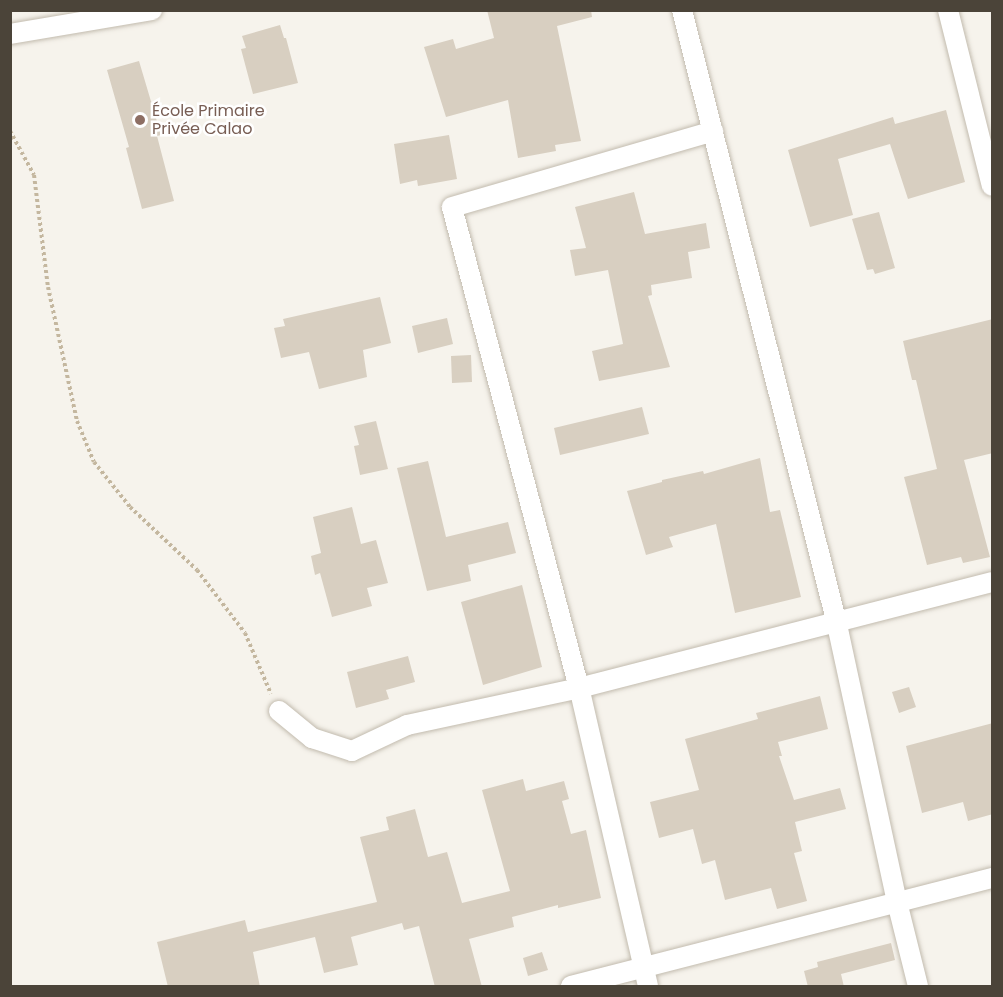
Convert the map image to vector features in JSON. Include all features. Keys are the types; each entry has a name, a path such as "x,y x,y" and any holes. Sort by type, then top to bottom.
{"street":[{"path":"682,10 836,621 897,902 918,987"},
{"path":"948,10 993,186"},
{"path":"10,34 146,11"},
{"path":"646,977 579,688 452,207 713,131"},
{"path":"279,711 312,738 352,751 407,725 579,688 993,582"},
{"path":"571,987 646,977 897,902 993,878"}],"path":[{"path":"10,131 34,175 48,287 77,421 94,462 130,507 197,570 245,633 279,711"}],"building":[{"path":"487,10 591,10 592,17 557,26 581,141 555,145 556,151 518,158 508,100 446,117 424,47 453,39 456,49 494,38"},
{"path":"280,25 284,38 286,38 298,83 253,94 241,49 246,48 242,36"},
{"path":"139,61 161,135 157,136 174,201 142,209 126,148 129,147 107,70"},
{"path":"946,110 965,182 908,199 890,144 838,159 853,215 810,227 788,150 893,117 895,124"},
{"path":"449,135 457,179 418,186 417,180 400,184 394,144"},
{"path":"634,192 645,234 706,223 710,248 688,252 692,278 651,285 652,295 648,296 670,367 599,381 592,351 623,344 608,270 575,276 570,250 586,248 575,207"},
{"path":"879,212 895,268 875,274 873,269 867,270 852,219"},
{"path":"380,297 391,343 363,350 367,377 319,389 309,352 281,358 274,328 285,326 283,319"},
{"path":"447,318 453,344 418,353 412,326"},
{"path":"993,319 993,453 964,460 990,557 963,563 961,557 927,565 904,477 937,469 916,380 912,380 903,341"},
{"path":"471,355 472,382 452,383 451,356"},
{"path":"642,407 649,434 560,455 554,428"},
{"path":"376,421 388,469 360,475 354,446 359,445 354,426"},
{"path":"760,458 770,512 780,510 801,597 735,613 716,524 669,537 673,547 646,555 627,491 662,482 662,480 703,471 704,474"},
{"path":"428,461 446,537 508,522 516,553 468,565 471,581 427,591 397,468"},
{"path":"352,507 361,544 376,540 388,583 367,588 372,606 332,617 320,573 315,575 311,556 321,553 313,517"},
{"path":"522,585 542,667 483,685 461,602"},
{"path":"408,656 415,682 386,690 389,699 356,708 347,672"},
{"path":"909,687 916,707 899,713 892,692"},
{"path":"820,696 828,729 778,742 782,756 779,756 794,800 840,788 846,809 795,822 802,851 794,853 807,901 777,909 771,888 725,900 715,860 702,864 693,829 659,838 650,802 699,790 685,739 758,719 756,713"},
{"path":"993,723 993,814 968,821 963,802 922,813 906,746"},
{"path":"523,779 526,791 564,781 569,799 562,801 571,834 586,830 601,898 558,908 558,905 512,917 514,927 469,939 482,987 435,987 419,926 404,930 402,923 351,937 358,965 324,973 315,937 253,952 260,987 168,987 157,942 245,920 248,932 377,902 360,837 389,830 386,817 415,809 428,857 447,852 462,903 510,891 482,790"},
{"path":"891,943 895,960 841,974 844,987 808,987 804,971 818,967 817,962"},
{"path":"542,952 548,970 528,976 523,958"}],"place":[{"name":"École Primaire Privée Calao","path":"140,120"}]}
